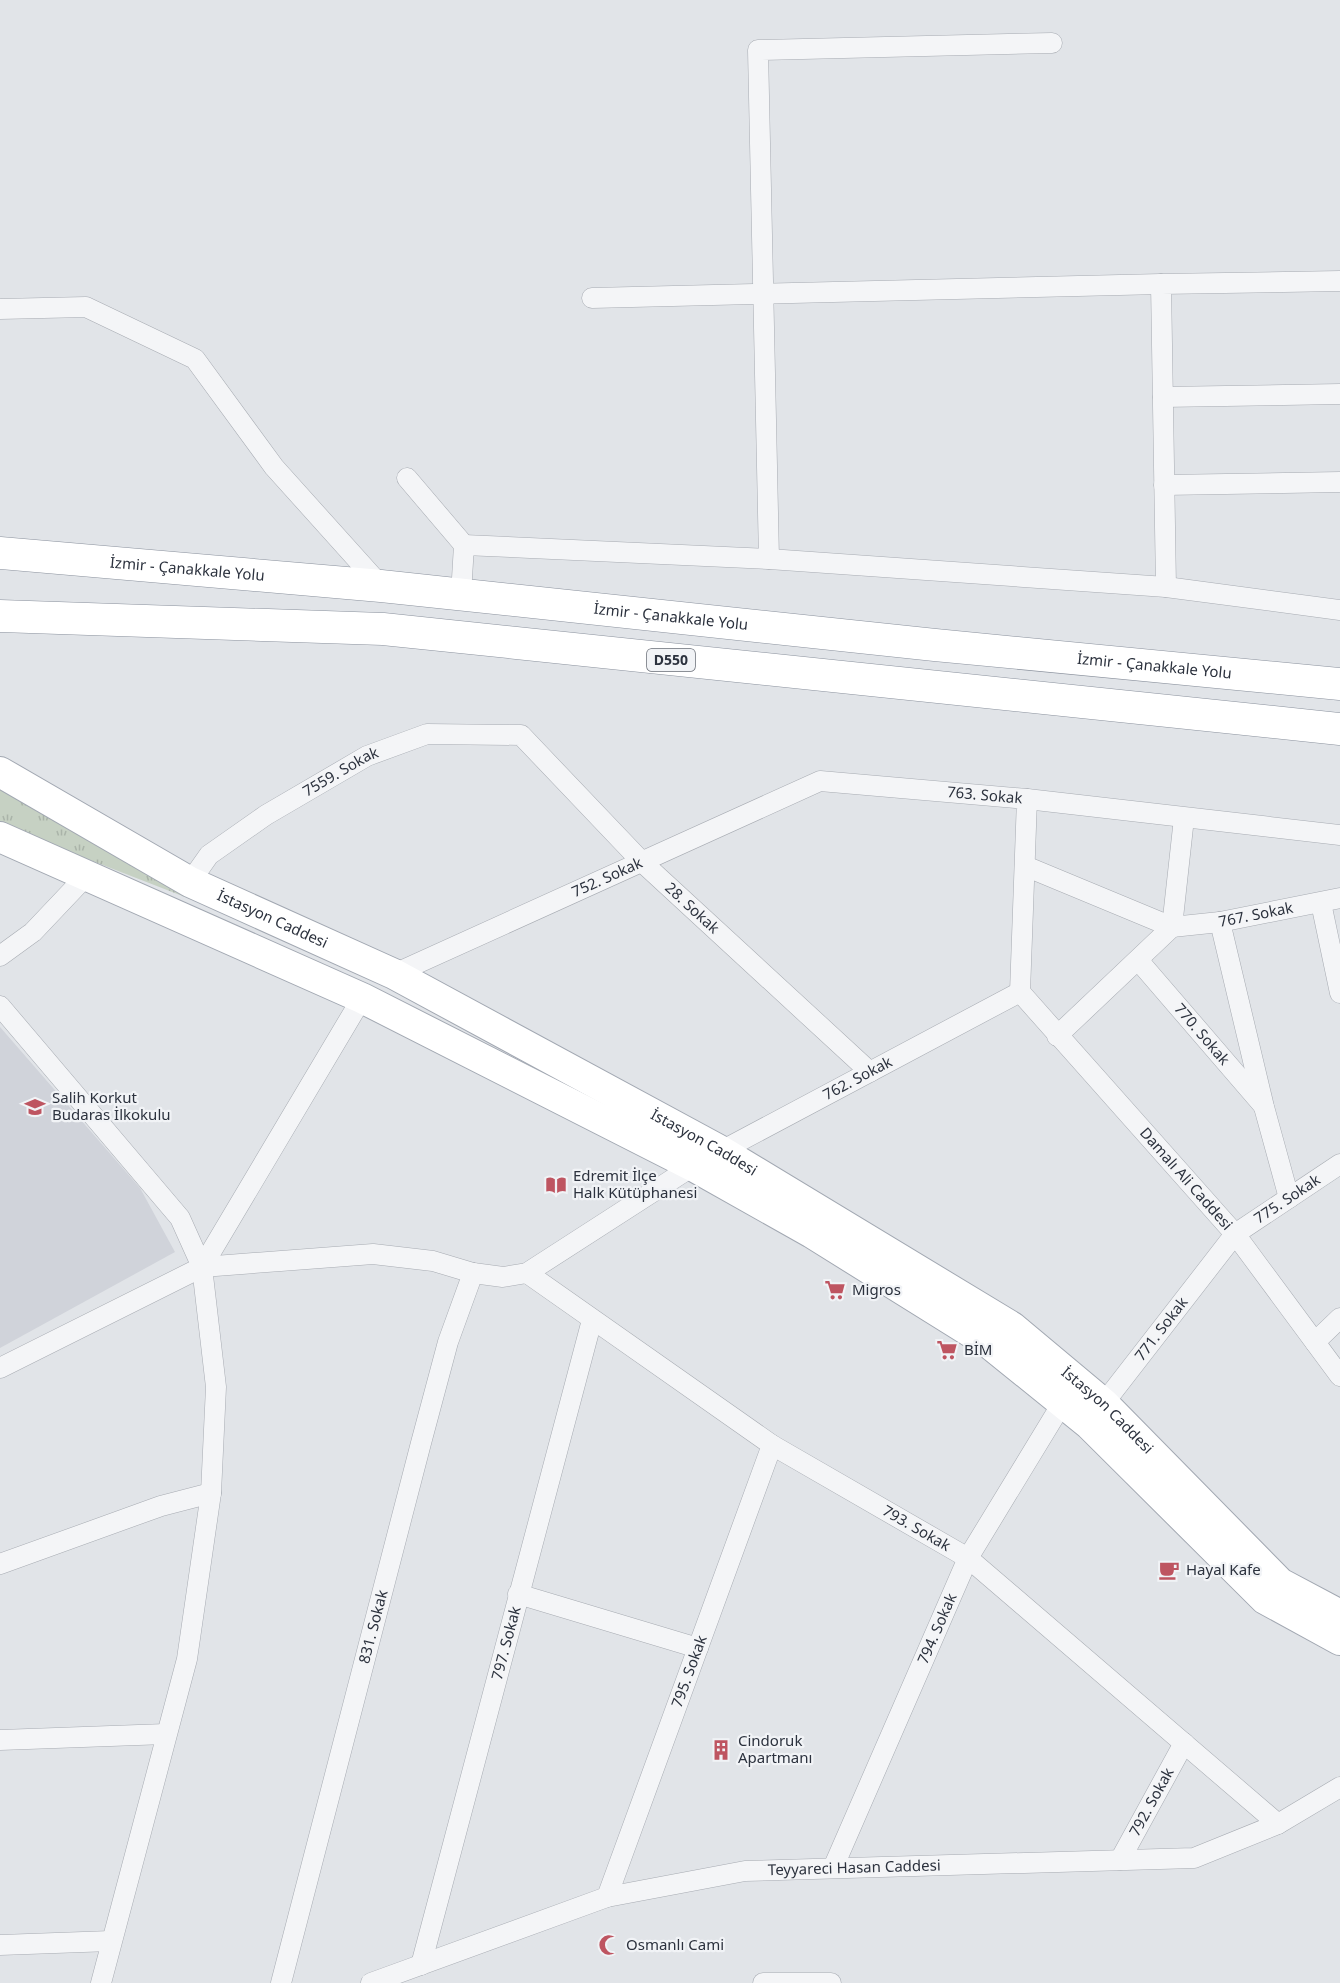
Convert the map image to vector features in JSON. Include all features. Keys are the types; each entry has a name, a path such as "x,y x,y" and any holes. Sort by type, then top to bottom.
{"highway":[{"name":"İzmir - Çanakkale Yolu","path":"0,553 381,586 934,645 1340,684"},
{"name":"D550","path":"0,616 382,629 1340,729"}],"main road":[{"name":"İstasyon Caddesi","path":"0,772 190,882 394,974 721,1151 1012,1327 1096,1414 1265,1599 1340,1640"},
{"name":"İstasyon Caddesi","path":"0,837 362,998 693,1166 812,1233 990,1344 1064,1402 1096,1414 1280,1583 1340,1615"}],"street":[{"path":"769,560 758,50 1052,43"},
{"path":"592,298 1340,281"},
{"path":"1161,284 1166,587"},
{"path":"0,309 86,307 195,359 274,467 381,586"},
{"path":"1163,398 1340,394"},
{"path":"406,478 464,545 460,595"},
{"path":"1164,485 1340,482"},
{"path":"464,545 769,560 1166,587 1340,610"},
{"name":"7559. Sokak","path":"190,882 209,855 266,815 367,756 427,734 521,735"},
{"name":"28. Sokak","path":"521,735 642,862 870,1072"},
{"name":"752. Sokak","path":"394,974 820,781"},
{"name":"763. Sokak","path":"820,781 1027,800 1020,992"},
{"path":"1027,800 1340,835"},
{"path":"1057,1036 1172,927 1184,818"},
{"name":"767. Sokak","path":"1026,866 1172,927 1220,922 1331,901"},
{"path":"0,956 33,932 87,875"},
{"path":"1331,901 1340,993"},
{"name":"770. Sokak","path":"1220,922 1264,1107 1289,1198"},
{"name":"770. Sokak","path":"1138,960 1264,1107"},
{"name":"762. Sokak","path":"526,1273 693,1166 1020,992"},
{"name":"Damalı Ali Caddesi","path":"1020,992 1235,1234 1340,1376"},
{"path":"202,1267 362,998"},
{"path":"0,1006 180,1218 202,1267 216,1387 211,1493 187,1659 101,1983"},
{"name":"775. Sokak","path":"1235,1234 1340,1164"},
{"name":"771. Sokak","path":"1096,1414 1235,1234"},
{"path":"0,1368 202,1267 373,1254 433,1261 473,1273 503,1277 526,1273"},
{"name":"831. Sokak","path":"282,1983 448,1342 473,1273"},
{"name":"793. Sokak","path":"526,1273 772,1445 968,1558 1278,1824"},
{"path":"1315,1342 1340,1318"},
{"name":"797. Sokak","path":"421,1965 592,1320"},
{"name":"794. Sokak","path":"833,1868 968,1558 1064,1402"},
{"name":"795. Sokak","path":"607,1897 772,1445"},
{"path":"0,1564 161,1506 211,1493"},
{"path":"518,1594 698,1648"},
{"path":"0,1740 166,1734"},
{"name":"792. Sokak","path":"1120,1860 1184,1743"},
{"name":"Teyyareci Hasan Caddesi","path":"371,1983 607,1897 745,1871 1194,1858 1278,1824 1340,1787"},
{"path":"0,1945 111,1941"},
{"path":"763,1983 831,1983"}],"shaded area":[{"name":"Salih Korkut Budaras İlkokulu","path":"0,1027 140,1188 175,1252 0,1348"}],"green space":[{"path":"0,789 203,904 0,825"}],"place":[{"name":"Salih Korkut Budaras İlkokulu","path":"35,1107"},
{"name":"Edremit İlçe Halk Kütüphanesi","path":"556,1185"},
{"name":"Migros","path":"835,1290"},
{"name":"BİM","path":"947,1350"},
{"name":"Hayal Kafe","path":"1169,1570"},
{"name":"Cindoruk Apartmanı","path":"721,1750"},
{"name":"Osmanlı Cami","path":"609,1945"}]}
